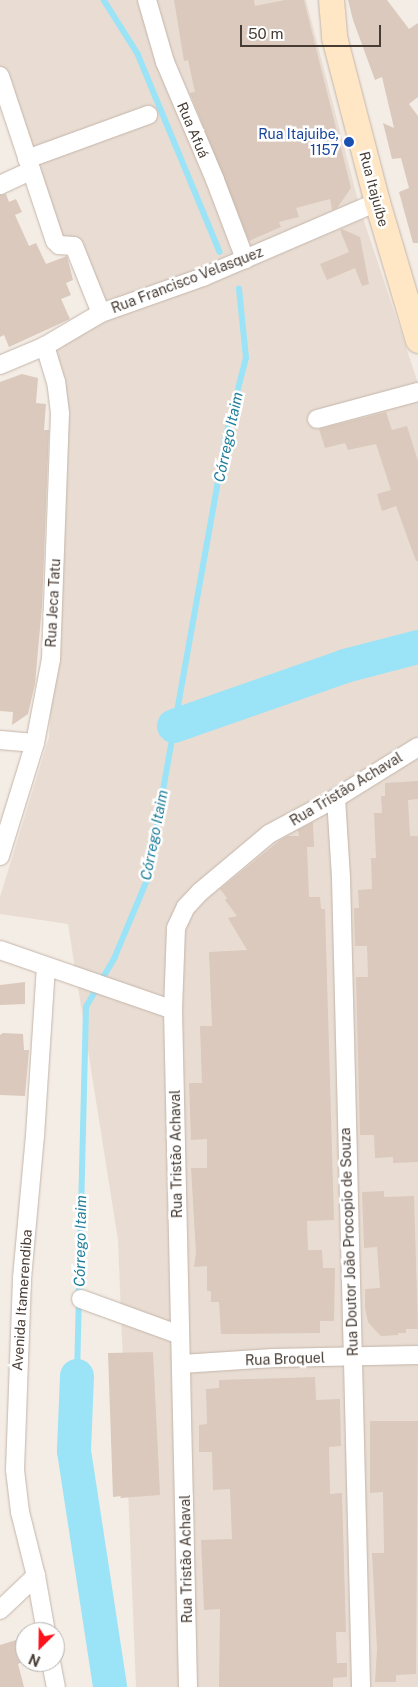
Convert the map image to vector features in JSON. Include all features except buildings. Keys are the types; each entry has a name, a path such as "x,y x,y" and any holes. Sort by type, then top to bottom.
{"main road":[{"name":"Rua Itajuíbe","path":"317,0 334,37"},
{"name":"Rua Itajuíbe","path":"331,0 334,37 377,202 418,340"}],"street":[{"name":"Rua Afuá","path":"147,0 165,62 215,180 242,260"},
{"path":"0,76 28,165 55,241 59,244 74,246 101,313"},
{"path":"0,185 28,165 148,115"},
{"name":"Rua Francisco Velasquez","path":"0,365 45,346 101,313 202,277 377,202"},
{"name":"Rua Jeca Tatu","path":"0,856 35,743 51,659 60,414 56,382 45,346"},
{"path":"317,419 418,392"},
{"path":"0,740 35,743"},
{"name":"Rua Tristão Achaval","path":"188,1687 173,1010 176,928 186,907 242,855 269,834 336,798 418,747"},
{"name":"Rua Doutor João Procopio de Souza","path":"336,798 341,878 361,1687"},
{"path":"0,950 173,1010"},
{"name":"Avenida Itamerendiba","path":"44,1622 36,1576 20,1512 15,1470 22,1278 36,1136 46,966"},
{"path":"81,1299 180,1335"},
{"name":"Rua Broquel","path":"182,1364 273,1358 418,1355"},
{"path":"0,1610 36,1576"},
{"path":"53,1672 56,1687"}],"shaded area":[{"path":"0,0 306,0 361,212 418,383 418,1687 136,1687 118,1240 68,924 0,914 0,897 49,737 68,415 55,343 99,320 75,242 45,239 0,81"}],"waterway":[{"path":"104,0 138,54 220,252"},
{"name":"Córrego Itaim","path":"77,1376 86,1007 114,959 147,880 227,432 246,358 239,289"},
{"path":"174,726 345,666 418,647"},
{"path":"77,1376 74,1451 110,1687"}],"place":[{"name":"Rua Itajuibe, 1157","path":"349,142"}]}
